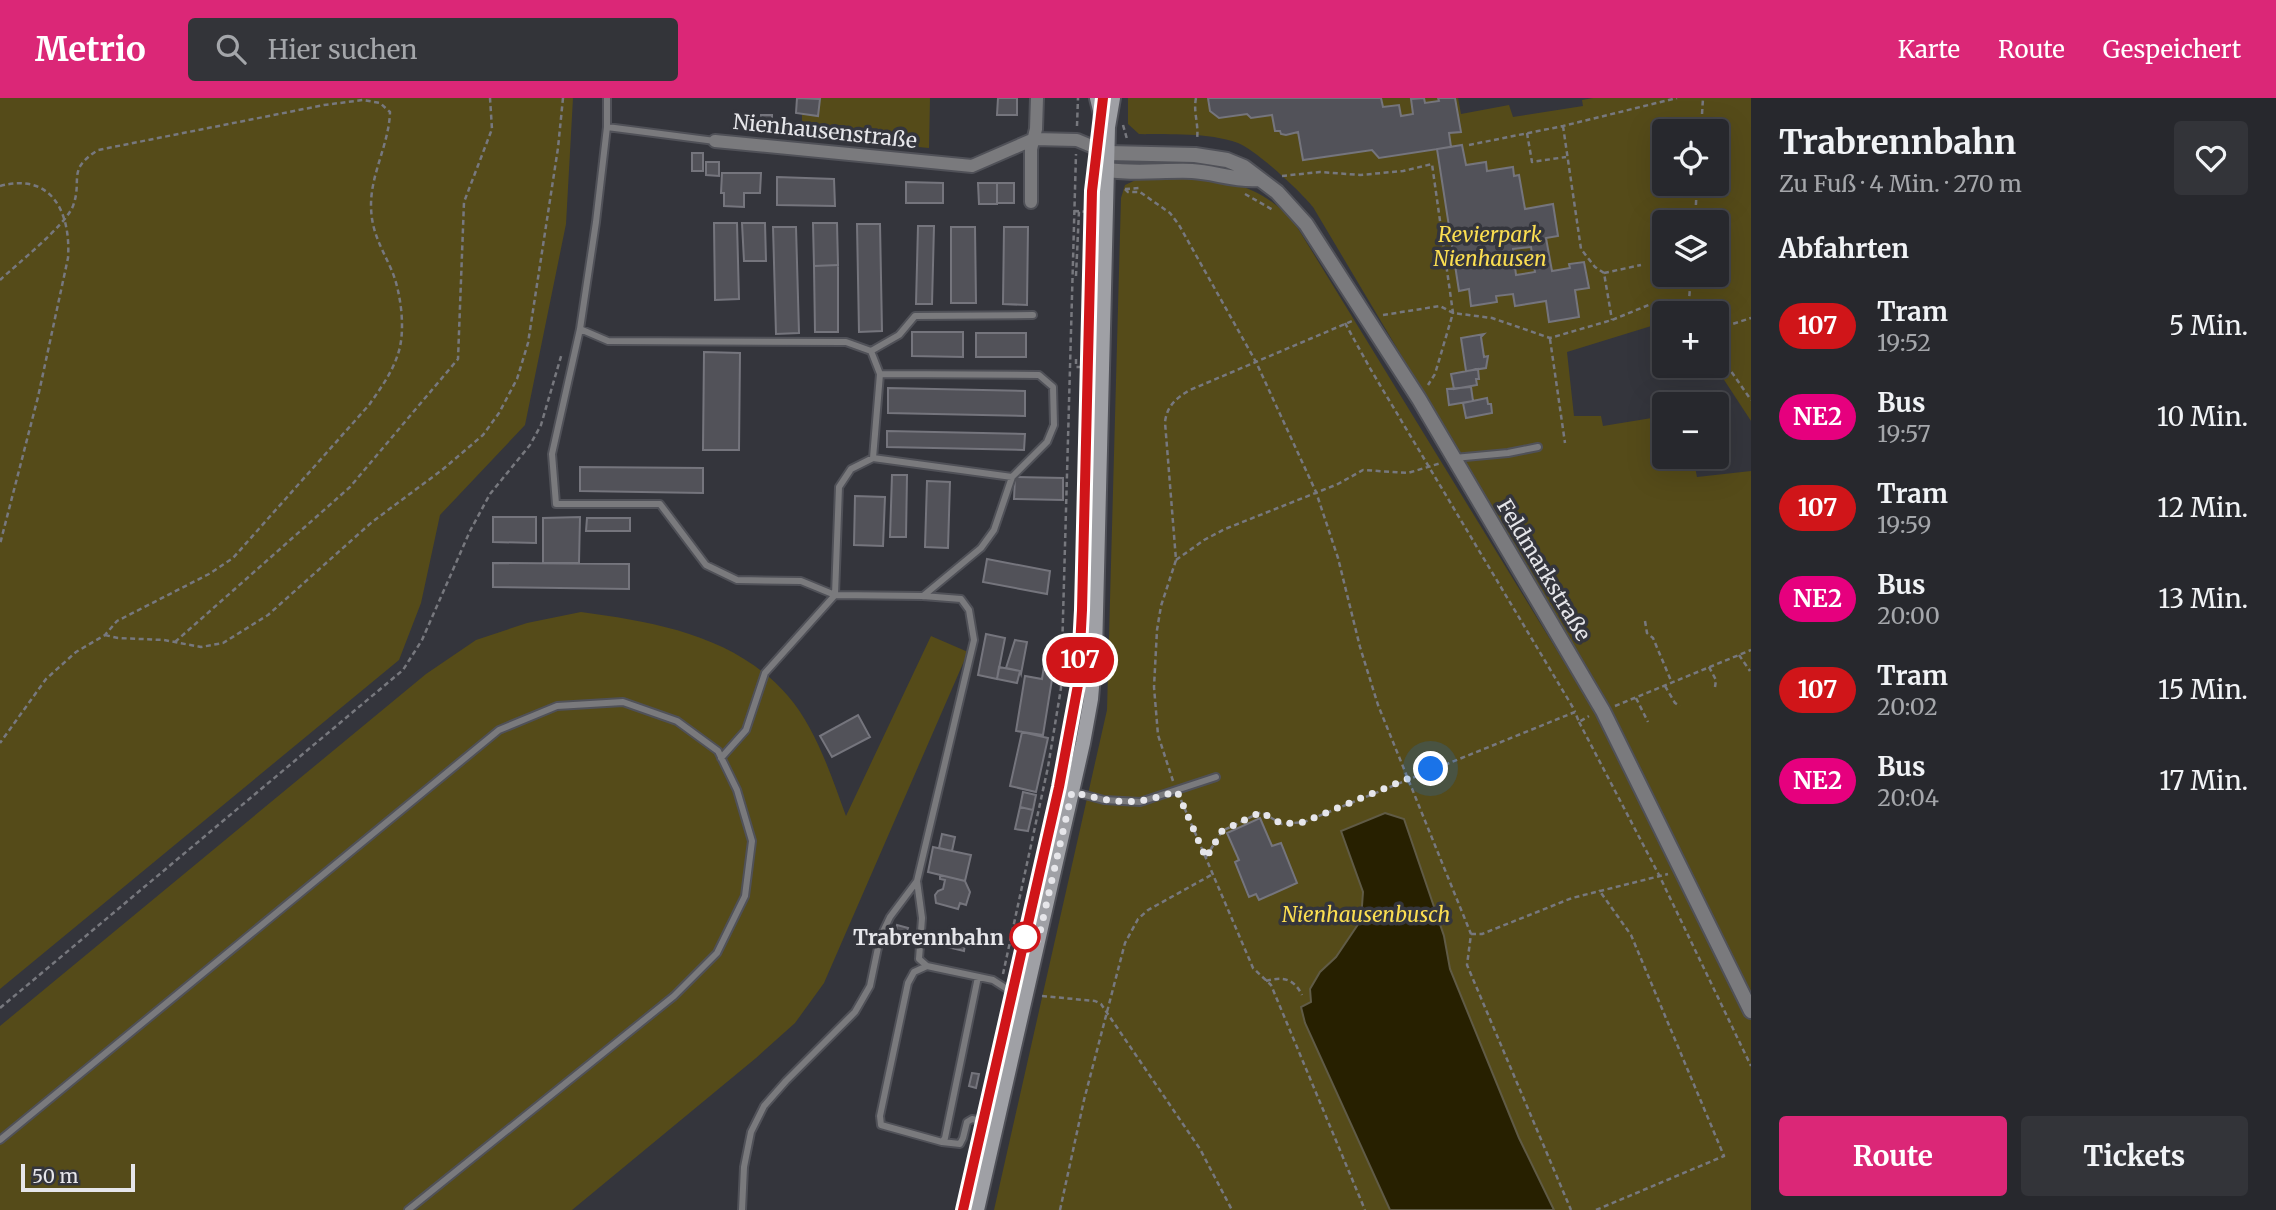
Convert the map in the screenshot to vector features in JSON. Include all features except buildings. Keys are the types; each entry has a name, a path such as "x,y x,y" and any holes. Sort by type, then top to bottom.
{"main road":[{"path":"1097,98 1108,127"},
{"path":"977,1210 1091,699 1095,652 1108,127 1113,98"}],"street":[{"path":"1031,202 1031,149 1037,98"},
{"name":"Nienhausenstraße","path":"715,141 972,166 1034,139 1077,140 1108,153"},
{"name":"Feldmarkstraße","path":"1108,153 1195,155 1227,160 1244,167 1277,192 1306,224 1419,400 1603,711 1751,1011"},
{"path":"1108,170 1125,173 1200,172 1242,181 1258,179"}],"lane":[{"path":"607,98 607,127 596,222 580,330 552,454 556,504 660,504 706,565 737,580 802,581 835,594 961,599 969,610 974,640 917,881 922,918 919,959 927,966 993,980 1026,995"},
{"name":"Nienhausenstraße","path":"607,127 715,141"},
{"path":"871,351 899,335 915,316 1033,315"},
{"path":"580,330 608,341 846,342 871,351 880,374 873,458"},
{"path":"880,374 1039,375 1053,387 1054,425 1047,442 1012,477 994,530 981,548 923,596"},
{"path":"1452,458 1508,453 1538,447"},
{"path":"722,758 746,730 765,673 835,594 839,487 851,469 873,458 1012,477"},
{"path":"0,1140 499,730 557,706 623,702 677,721 718,751 737,790 752,841 745,896 717,953 674,996 408,1210"},
{"path":"1072,792 1104,800 1140,802 1216,777"},
{"path":"741,1210 744,1202 744,1167 751,1132 764,1106 855,1012 870,986 880,938 890,917 917,881"},
{"path":"927,966 914,972 908,983 880,1116 881,1125 942,1142 960,1144 967,1122 972,1119 997,1124"},
{"path":"942,1142 978,977"}],"path":[{"path":"175,642 350,487 458,359 464,202 492,129 489,98"},
{"path":"105,635 201,647 223,643 268,615 372,522 442,470 483,435 499,413 517,379 528,343 558,148 563,98"},
{"path":"1001,985 1048,767 1061,688 1078,98"},
{"path":"1195,155 1199,122 1194,108 1196,98"},
{"path":"1469,145 1563,126 1677,98"},
{"path":"1702,119 1703,98"},
{"path":"0,280 65,218 73,205 77,171 84,159 98,150 337,103 363,100 380,103 390,112 390,127 377,165 371,205 375,237 393,273 402,310 399,352 387,379 369,405 233,558 209,574 117,621 105,635 76,652 46,679 0,743"},
{"path":"1563,126 1581,249 1604,274 1612,320"},
{"path":"1527,133 1532,162 1567,157"},
{"path":"1258,179 1320,172 1360,175 1403,171 1432,164 1453,313 1435,374 1419,400"},
{"path":"0,186 16,182 32,184 53,200 65,218 69,237 63,282 25,451 0,544"},
{"path":"1146,187 1125,189 1128,192 1140,192 1170,214 1179,225 1256,362 1316,492 1338,558 1374,694 1471,934 1467,965 1571,1210"},
{"path":"1242,193 1274,211"},
{"path":"1074,211 1097,212"},
{"path":"1076,276 1079,211"},
{"path":"1604,274 1641,265"},
{"path":"1365,1210 1271,985 1254,968 1206,858 1177,791 1158,735 1154,687 1157,630 1161,606 1176,560 1164,422 1166,413 1170,405 1189,390 1345,323 1365,318 1440,306 1453,313 1492,318 1550,338 1612,320 1652,305"},
{"path":"1729,325 1751,318"},
{"path":"1345,323 1575,712 1659,875 1751,1066"},
{"path":"1550,338 1565,443"},
{"path":"0,1008 403,670 422,640 470,531 490,494 530,445 541,425 564,346"},
{"path":"1076,359 1076,367 1095,367"},
{"path":"1729,368 1751,400"},
{"path":"1176,560 1224,529 1363,470 1408,473 1430,468 1452,458"},
{"path":"1645,621 1647,633 1653,638 1672,683"},
{"path":"1579,722 1751,650"},
{"path":"1739,655 1750,671"},
{"path":"1709,667 1716,680 1715,687"},
{"path":"1665,686 1679,706"},
{"path":"1636,698 1648,722"},
{"path":"1206,858 1222,831 1261,812 1282,824 1304,822 1575,712"},
{"path":"1471,934 1482,934 1553,905 1599,890 1682,872"},
{"path":"1060,1210 1075,1136 1125,943 1138,919 1161,901 1213,874"},
{"path":"1596,1210 1724,1156 1631,934 1599,890"},
{"path":"1266,981 1280,978 1291,980 1303,995"},
{"path":"1026,995 1095,1001 1107,1011 1200,1149 1232,1210"}],"green space":[{"path":"0,98 573,98 566,224 525,425 440,515 421,603 399,660 0,989"},
{"path":"802,98 930,98 929,148 802,136"},
{"name":"Revierpark Nienhausen","path":"1128,98 1458,98 1461,114 1509,105 1513,117 1583,106 1582,100 1593,98 1751,98 1751,421 1723,378 1729,378 1729,301 1652,301 1652,326 1567,352 1574,416 1601,416 1603,426 1652,418 1652,469 1695,469 1697,477 1751,471 1751,1006 1693,876 1607,701 1313,207 1277,172 1238,143 1201,136 1139,134 1128,124"},
{"name":"Nienhausenbusch","path":"1192,177 1235,184 1260,194 1294,222 1591,706 1751,1014 1751,1210 994,1210 1107,710 1121,198 1125,185 1140,178"},
{"path":"581,612 638,621 693,635 744,659 767,676 788,696 807,723 846,816 931,636 968,652 824,983 795,1023 572,1210 0,1210 0,1026 426,674 476,640 527,623"}],"shaded area":[{"path":"1385,813 1404,819 1444,936 1450,969 1519,1138 1554,1210 1390,1210 1305,1023 1301,1007 1311,1002 1310,989 1361,920 1363,892 1341,831"}],"tram line":[{"path":"963,1210 1059,787 1078,685 1092,191 1103,98"},
{"name":"107","path":"963,1210 1059,787 1078,685 1092,191 1103,98"}],"place":[{"name":"Trabrennbahn","path":"1025,937"}],"route":[{"path":"1025,937 1038,941 1072,792 1104,800 1140,802 1177,791 1206,858 1222,831 1261,812 1282,824 1304,822 1431,769"}]}
